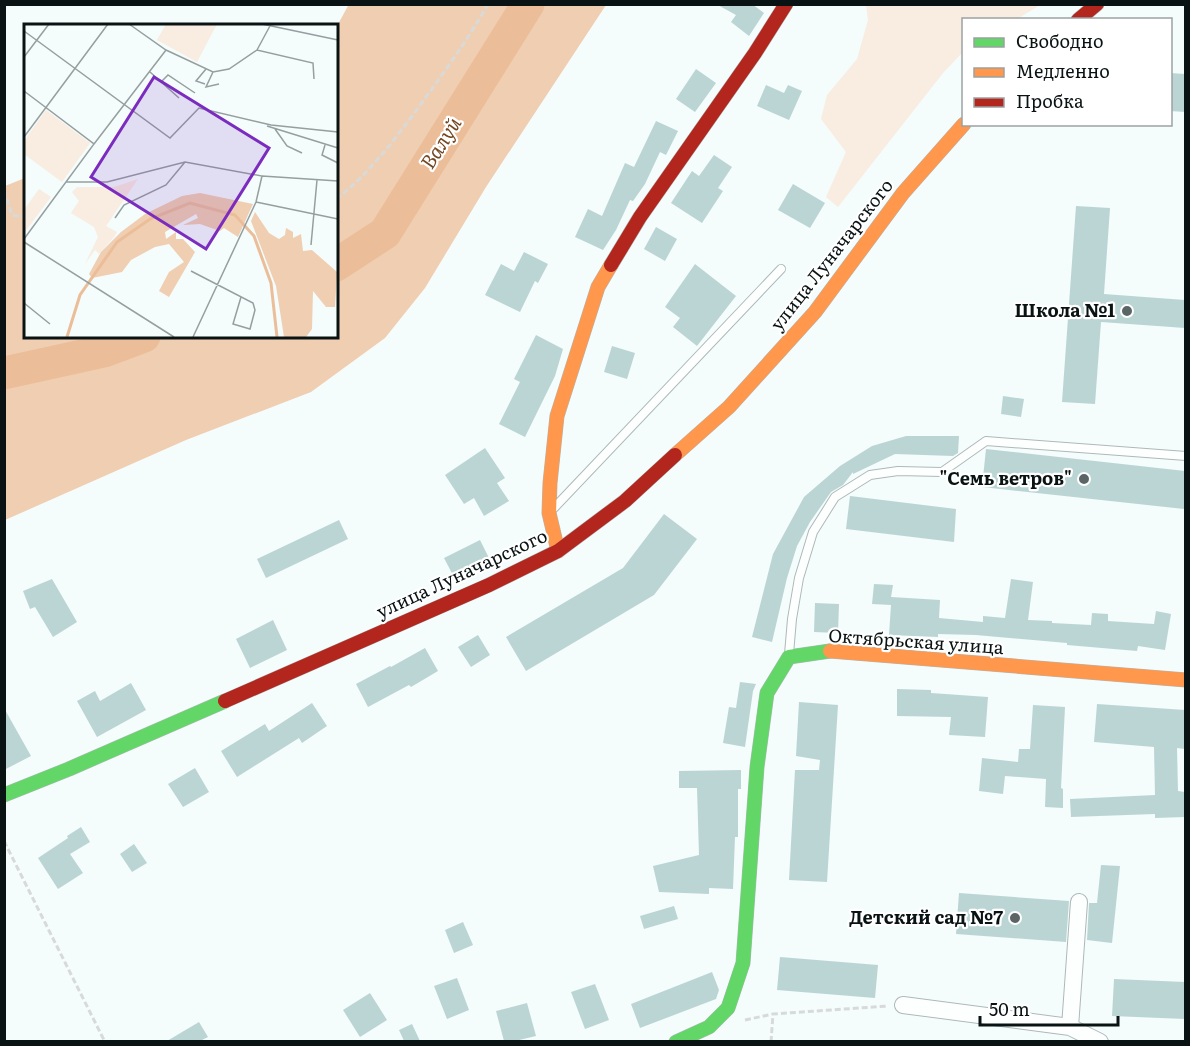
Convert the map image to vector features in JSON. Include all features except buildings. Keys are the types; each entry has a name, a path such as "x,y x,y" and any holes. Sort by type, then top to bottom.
{"street":[{"path":"558,551 549,513 557,416 598,287 640,217 755,53 786,4"},
{"path":"1080,18 1097,4"},
{"name":"улица Луначарского","path":"4,795 80,765 478,589 558,551 625,501 729,408 815,312 903,193 962,126"},
{"name":"Октябрьская улица","path":"789,657 828,651 1185,680"},
{"path":"676,1041 709,1027 728,1008 743,963 757,767 767,693 789,657"},
{"path":"1070,1027 1079,902"},
{"path":"903,1005 1070,1027 1100,1041"}],"lane":[{"path":"549,513 781,269"},
{"path":"789,657 799,578 813,532 835,496 870,475 898,471 942,472 986,441 1185,456"}],"path":[{"path":"338,198 352,187 392,143 439,80 488,4"},
{"path":"4,190 12,215 24,217"},
{"path":"4,841 105,1041"},
{"path":"771,1041 773,1014 903,1005"}],"shaded area":[{"path":"349,4 606,5 486,187 425,288 385,338 311,392 186,440 5,520 5,186 24,178 24,338 338,338 338,24"},
{"path":"866,5 1040,5 1019,18 962,18 962,53 943,73 838,207 826,197 846,152 821,119 827,95 857,59 868,20"}],"waterway":[{"name":"Валуй","path":"338,264 385,233 528,4"},
{"name":"Валуй","path":"4,373 104,351 139,338"}],"traffic: fast":[{"path":"676,1042 709,1027 728,1008 743,963 757,767 767,693 789,657 830,651"},
{"path":"4,795 225,701"}],"traffic: slow":[{"path":"675,455 729,407 815,312 903,193 962,126"},
{"path":"558,551 549,513 557,416 598,287 611,265"},
{"path":"830,651 1186,680"}],"traffic: jam":[{"path":"611,265 640,217 755,53 786,4"},
{"path":"1080,18 1097,4"},
{"path":"225,701 489,585 558,551 625,501 675,455"}],"place":[{"name":"Школа №1","path":"1127,311"},
{"name":"\"Семь ветров\"","path":"1084,479"},
{"name":"Детский сад №7","path":"1015,918"}]}
